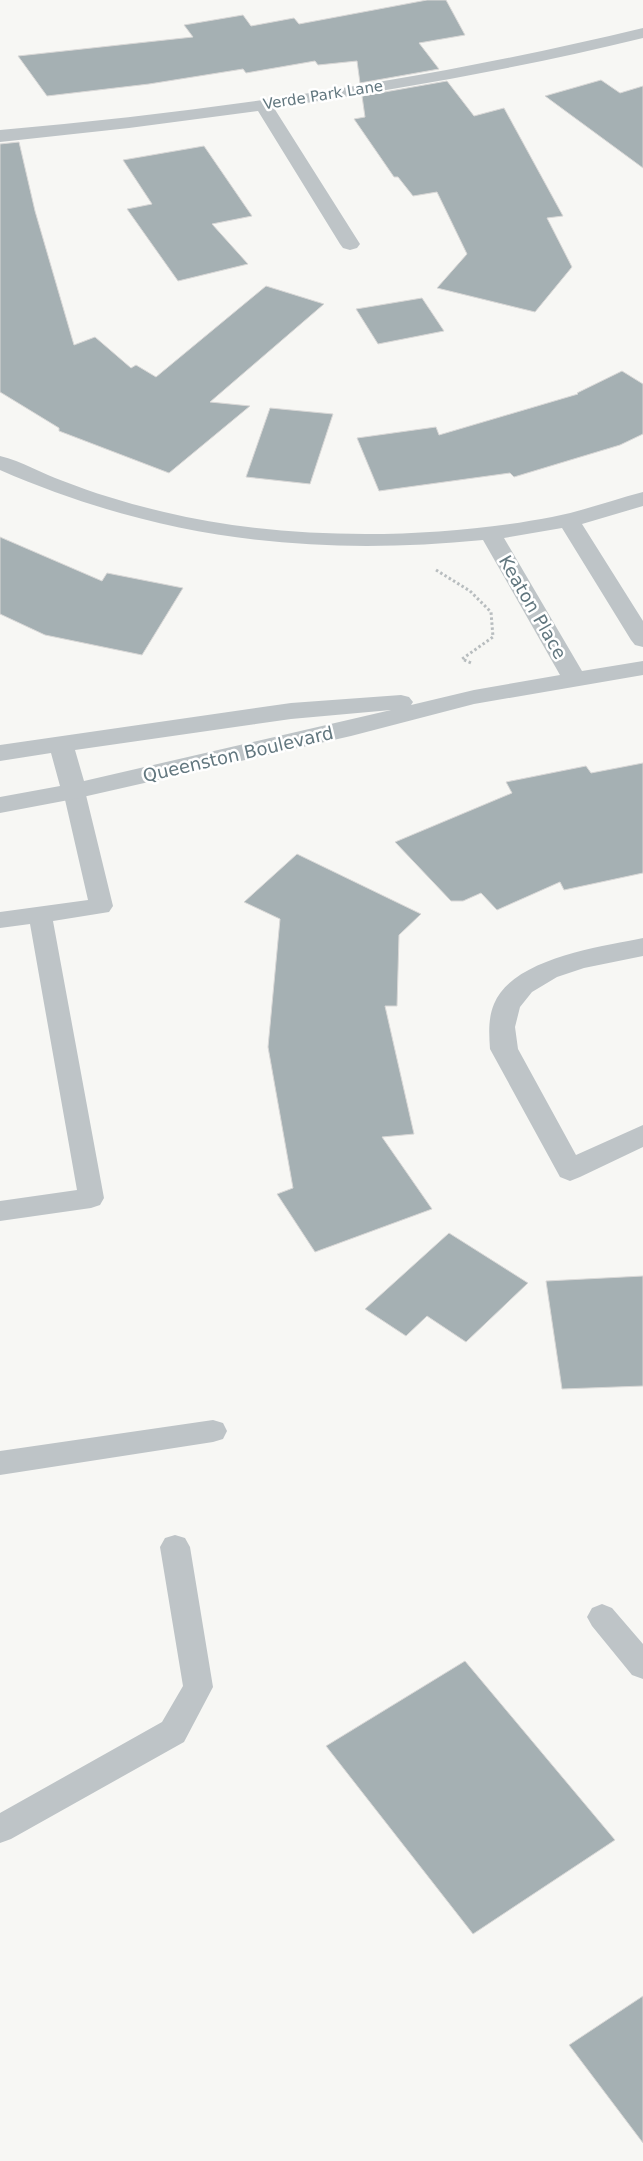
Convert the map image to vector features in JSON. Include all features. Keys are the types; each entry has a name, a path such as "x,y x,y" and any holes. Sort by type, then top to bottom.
{"street":[{"name":"Verde Park Lane","path":"0,136 56,131 263,105 507,64 643,33"},
{"path":"263,105 350,244"},
{"path":"0,462 41,482 106,503 186,524 254,534 356,540 414,540 490,534 534,528 569,521 643,499"},
{"path":"569,521 643,640"},
{"name":"Keaton Place","path":"490,534 575,680"},
{"name":"Queenston Boulevard","path":"0,805 74,791 351,728 474,697 643,668"},
{"name":"Queenston Boulevard","path":"0,753 291,711 474,697"},
{"path":"61,744 74,791"},
{"path":"643,948 580,960 548,971 523,985 507,1004 502,1027 504,1049 570,1170 643,1135"}],"lane":[{"path":"0,920 100,906 74,791"},
{"path":"0,1211 91,1198 40,914"},
{"path":"0,1463 213,1431"},
{"path":"0,1829 174,1732 198,1687 175,1547"},
{"path":"602,1617 643,1666"}],"path":[{"path":"433,568 438,573 470,591 491,612 493,637 462,659"}],"building":[{"path":"427,0 446,0 465,35 419,43 439,69 360,83 357,61 318,65 315,61 246,73 243,69 149,84 47,96 18,56 193,37 184,25 243,15 251,26 294,18 299,24"},
{"path":"601,80 620,93 643,86 643,168 545,96"},
{"path":"447,81 474,116 504,108 563,216 547,218 572,267 535,312 437,288 467,254 437,192 413,196 398,177 394,177 354,119 365,117 362,96"},
{"path":"19,142 35,211 74,345 95,337 131,368 136,365 156,377 266,286 324,304 210,402 250,406 169,473 59,431 59,428 0,392 0,144"},
{"path":"204,146 252,216 212,224 248,264 178,281 127,209 152,204 123,160"},
{"path":"422,298 444,331 378,344 356,309"},
{"path":"622,371 643,384 643,434 620,445 514,477 510,473 379,491 357,438 436,427 439,435 578,394"},
{"path":"270,408 333,414 310,484 246,477"},
{"path":"0,537 102,581 107,573 183,588 142,655 45,635 0,614"},
{"path":"643,763 643,873 564,890 560,882 497,910 481,893 463,901 451,901 395,842 512,793 506,782 586,766 591,773"},
{"path":"297,854 421,914 399,935 397,1006 385,1006 414,1134 382,1137 432,1209 315,1252 277,1194 293,1188 268,1047 280,919 244,902"},
{"path":"449,1233 528,1283 466,1342 427,1316 406,1336 365,1309"},
{"path":"643,1276 643,1386 562,1389 546,1281"},
{"path":"465,1661 615,1840 473,1934 326,1746"},
{"path":"643,1996 643,2143 569,2045"}]}
